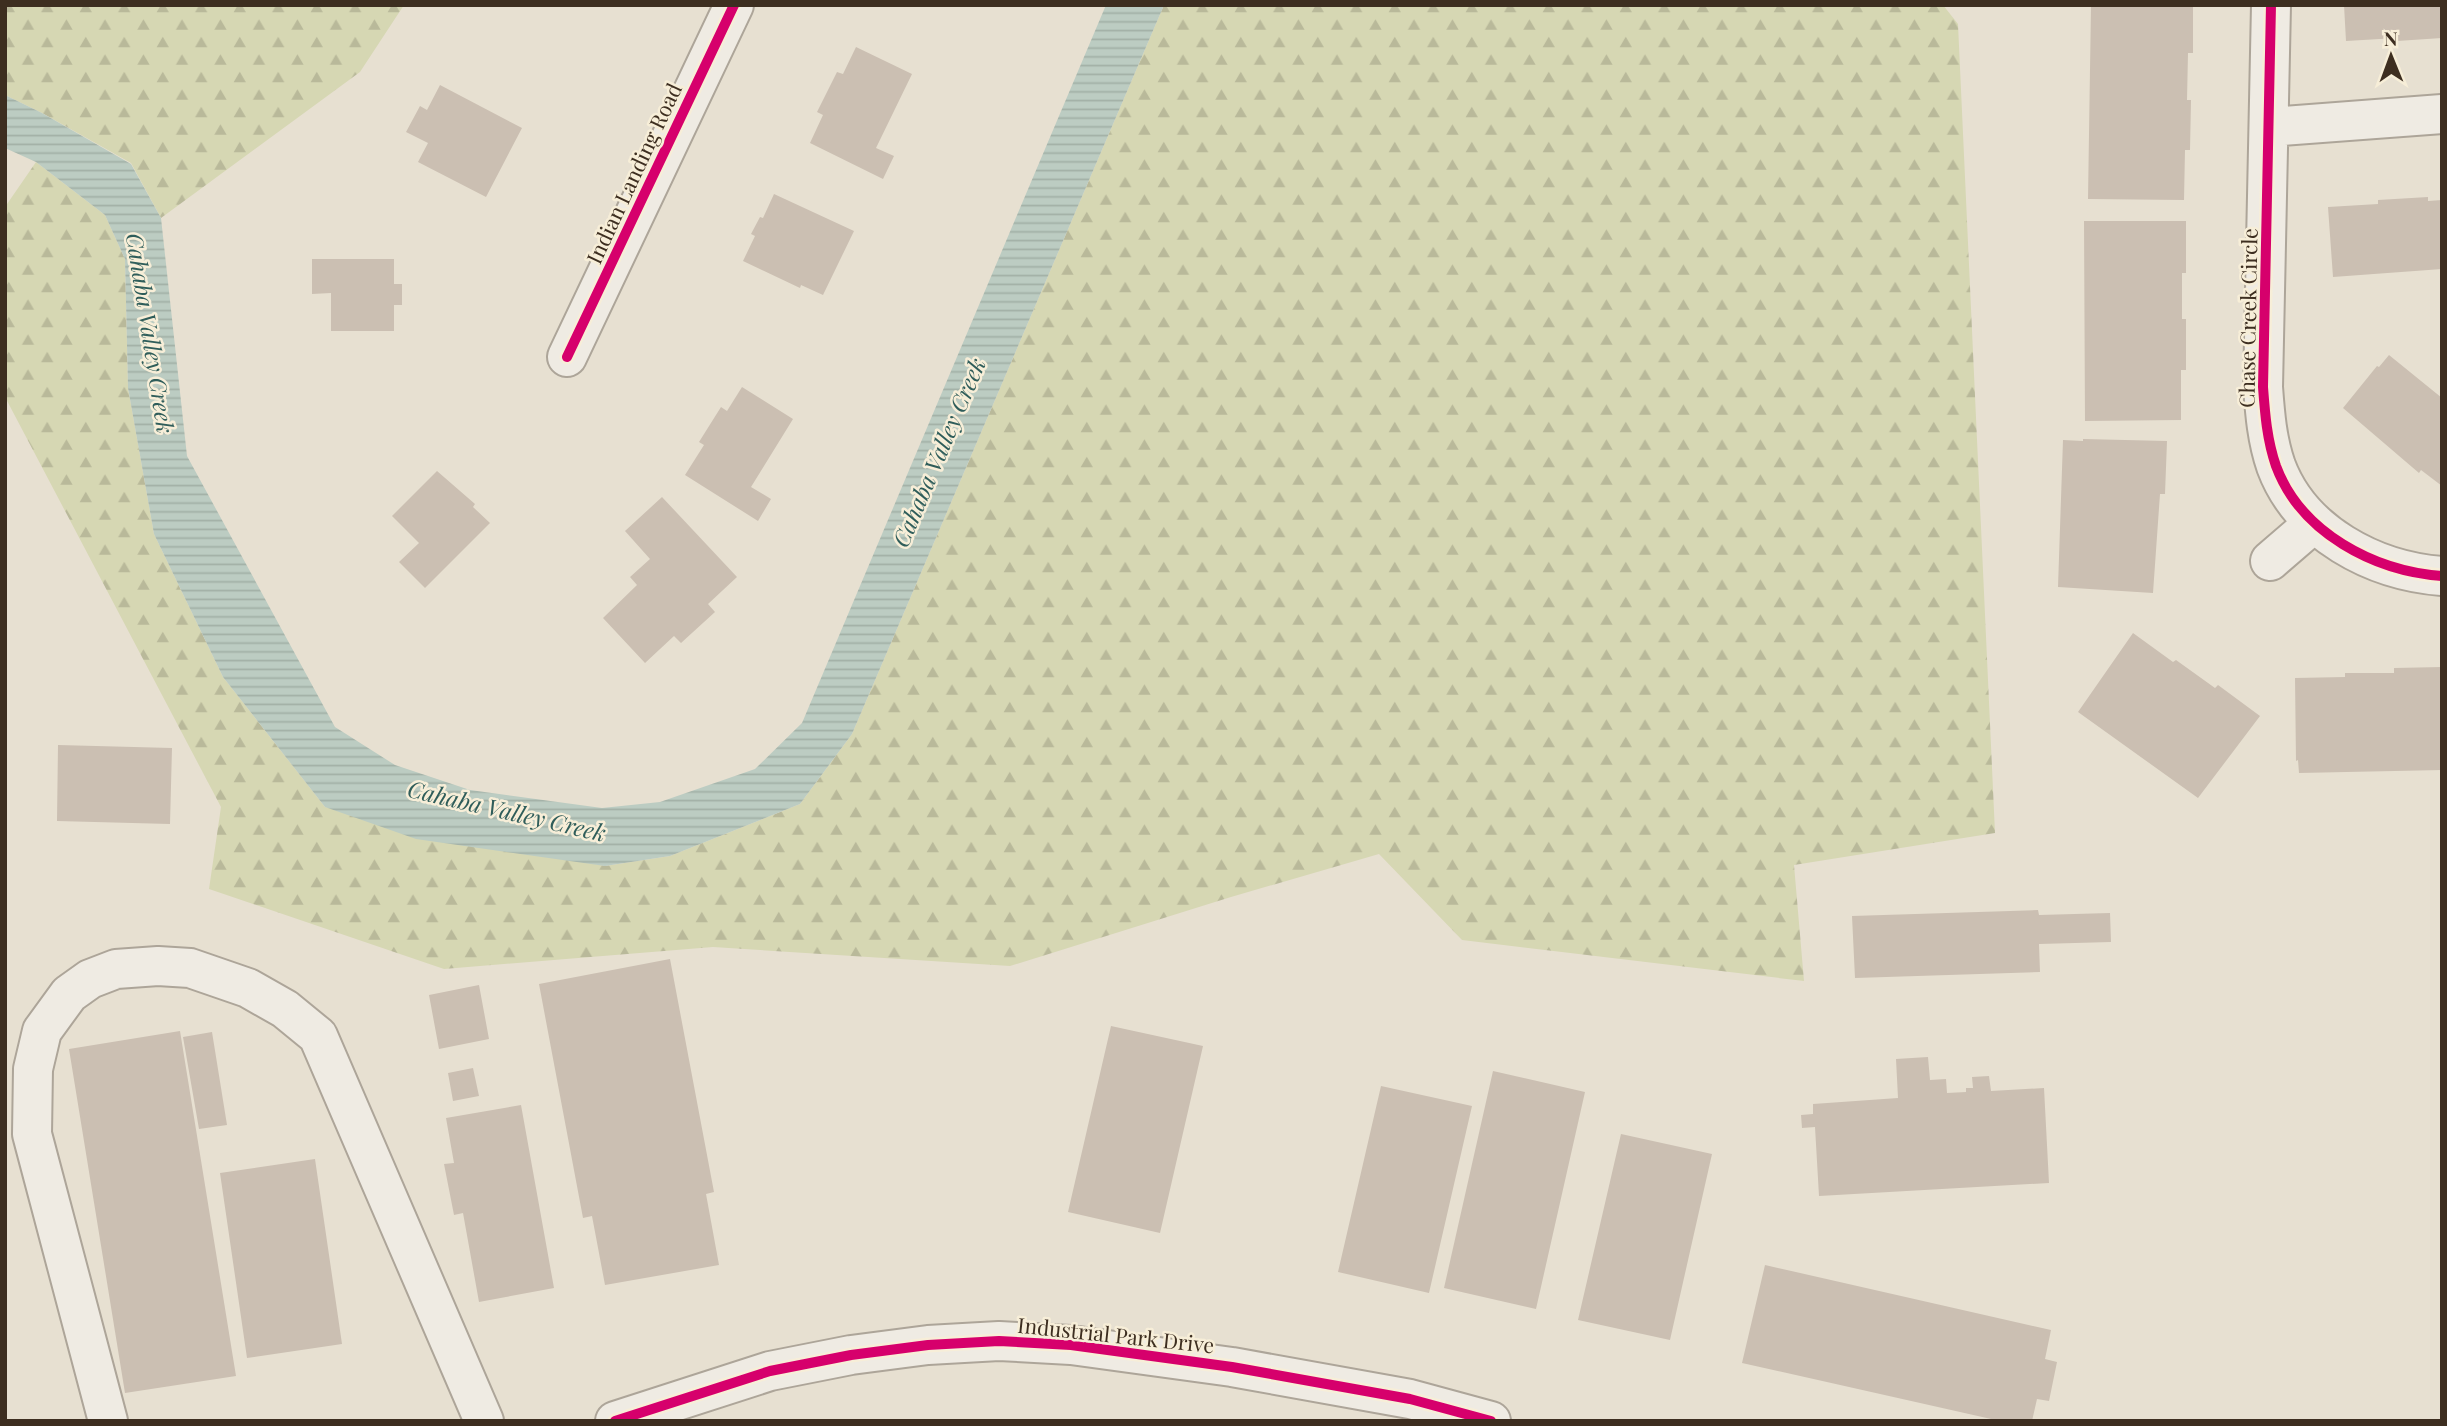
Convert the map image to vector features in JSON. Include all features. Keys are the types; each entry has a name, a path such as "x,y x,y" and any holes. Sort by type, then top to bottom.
{"street":[{"name":"Indian Landing Road","path":"567,357 734,5"},
{"name":"Chase Creek Circle","path":"2271,5 2263,387 2267,431 2277,468 2295,500 2314,523 2338,541 2366,557 2400,569 2442,576"},
{"path":"2270,127 2442,114"},
{"path":"2270,561 2314,523"},
{"path":"108,1421 32,1134 33,1069 42,1031 69,994 90,979 116,969 158,966 190,968 248,988 285,1009 318,1036 484,1421"},
{"name":"Industrial Park Drive","path":"615,1421 784,1368 851,1354 928,1345 999,1341 1071,1345 1218,1365 1407,1410 1490,1421"}],"green space":[{"path":"5,5 404,5 360,72 161,218 131,163 5,95"},
{"path":"1164,5 1943,5 1958,24 1995,833 1794,865 1804,981 1462,940 1379,854 1010,966 713,947 444,969 209,889 221,807 5,397 5,207 36,162 105,215 125,259 128,388 154,534 223,677 325,807 605,866 670,856 800,804 852,734"}],"water":[{"name":"Cahaba Valley Creek","path":"1106,5 1164,5 852,734 800,804 670,856 605,866 416,839 325,807 223,677 154,534 128,388 125,259 105,215 36,162 5,148 5,95 131,164 161,218 187,456 335,727 395,765 470,790 602,808 660,802 755,769 802,723"}],"building":[{"path":"2091,5 2193,5 2193,53 2188,53 2187,100 2191,100 2190,150 2185,150 2184,200 2088,199"},
{"path":"2344,5 2442,5 2442,38 2346,41"},
{"path":"856,47 912,74 876,148 894,156 883,179 810,143 823,115 817,112 837,72 843,74"},
{"path":"440,85 522,128 486,197 418,162 428,143 406,132 420,106 427,110"},
{"path":"774,194 854,231 823,295 801,285 800,288 743,261 755,236 751,234 760,217 763,218"},
{"path":"2428,197 2428,201 2442,200 2442,269 2333,277 2328,207"},
{"path":"2084,221 2186,221 2186,273 2182,273 2182,319 2186,319 2186,370 2181,370 2181,420 2085,421"},
{"path":"312,259 394,259 394,284 402,284 402,305 394,305 394,331 331,331 331,293 312,294"},
{"path":"2389,355 2442,398 2442,486 2421,470 2419,473 2343,408"},
{"path":"742,387 793,419 751,487 771,499 758,521 685,475 704,445 699,442 721,407 727,411"},
{"path":"2063,440 2167,441 2165,494 2160,494 2153,593 2058,587"},
{"path":"437,471 475,504 473,507 490,523 425,588 399,562 419,543 392,516"},
{"path":"662,497 737,577 708,604 715,612 681,643 674,636 645,663 603,618 637,585 630,577 650,559 625,531"},
{"path":"2133,633 2215,688 2218,685 2260,716 2198,798 2078,712"},
{"path":"2442,667 2442,770 2299,773 2298,760 2296,761 2295,678 2345,677 2345,673 2394,673 2394,668"},
{"path":"58,745 172,748 170,824 57,821"},
{"path":"2038,910 2039,915 2110,913 2111,942 2039,944 2040,972 1855,978 1852,916"},
{"path":"670,959 714,1192 706,1194 719,1265 605,1285 592,1216 583,1218 539,984"},
{"path":"479,985 489,1039 439,1049 429,995"},
{"path":"1111,1026 1203,1046 1160,1233 1068,1212"},
{"path":"180,1031 236,1376 125,1393 69,1049"},
{"path":"212,1032 227,1125 199,1129 183,1037"},
{"path":"1928,1057 1930,1080 1946,1079 1947,1093 1966,1092 1966,1088 1973,1088 1972,1077 1989,1076 1991,1091 2044,1088 2049,1183 1819,1196 1815,1127 1802,1128 1801,1115 1813,1114 1813,1104 1898,1098 1896,1059"},
{"path":"473,1068 479,1096 453,1101 448,1073"},
{"path":"1493,1071 1585,1092 1536,1309 1444,1288"},
{"path":"1381,1086 1472,1106 1429,1293 1338,1272"},
{"path":"521,1105 554,1288 479,1302 463,1213 454,1215 444,1164 454,1163 446,1118"},
{"path":"1621,1134 1712,1154 1670,1340 1578,1320"},
{"path":"315,1159 342,1344 247,1358 220,1173"},
{"path":"1765,1265 2051,1330 2045,1359 2057,1362 2049,1401 2037,1399 2032,1421 2000,1421 1742,1363"}],"cycle path":[{"path":"567,357 734,5"},
{"path":"2271,5 2263,387 2273,456 2288,490 2303,511 2343,544 2366,557 2391,566 2442,576"},
{"path":"615,1421 770,1371 851,1355 928,1345 999,1341 1071,1345 1232,1367 1410,1399 1491,1421"}]}
